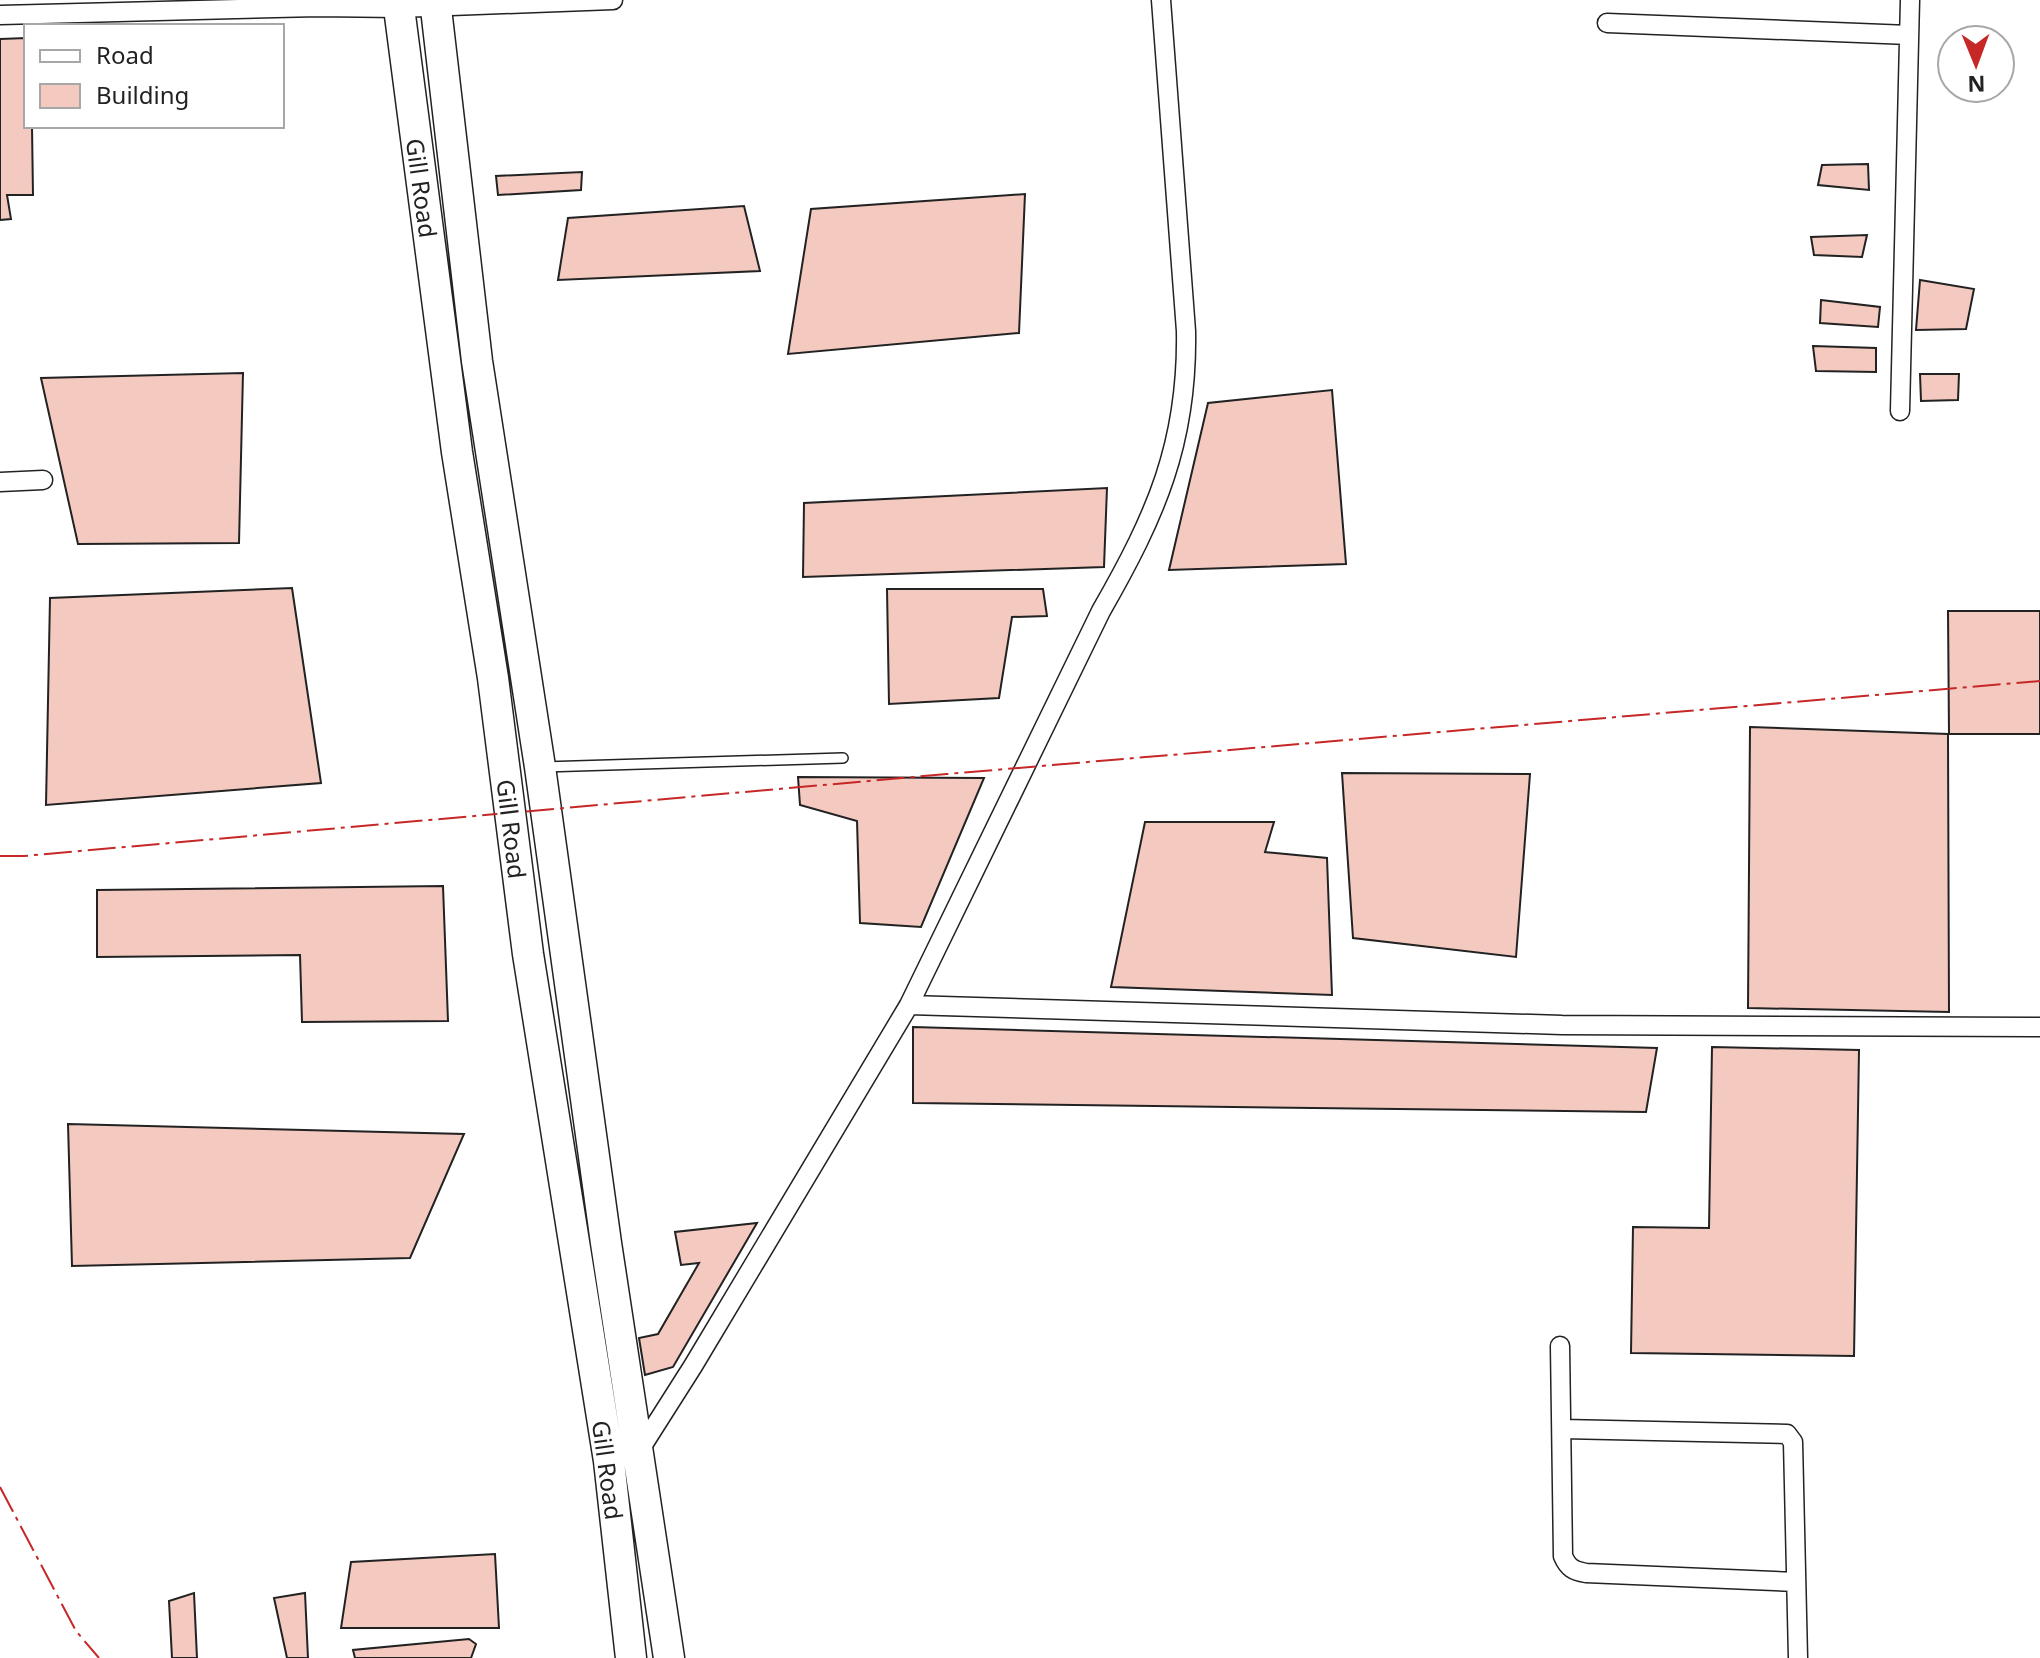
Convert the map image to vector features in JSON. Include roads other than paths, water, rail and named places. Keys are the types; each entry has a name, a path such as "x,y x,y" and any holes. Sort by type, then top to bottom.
{"main road":[{"path":"436,3 477,361 540,767 606,1243 669,1658"},
{"name":"Gill Road","path":"399,4 457,452 493,678 528,954 609,1461 631,1658"}],"street":[{"path":"0,15 613,0"},
{"path":"639,1451 909,1005 1101,611 1139,541 1171,461 1183,410 1187,356 1161,0"},
{"path":"1900,411 1910,0"},
{"path":"1607,23 1909,35"},
{"path":"0,482 43,480"},
{"path":"909,1005 1562,1025 2040,1027"},
{"path":"1560,1346 1563,1556 1566,1565 1574,1571 1796,1582"},
{"path":"1563,1429 1787,1434 1793,1442 1798,1658"}],"lane":[{"path":"540,767 843,758"}]}
